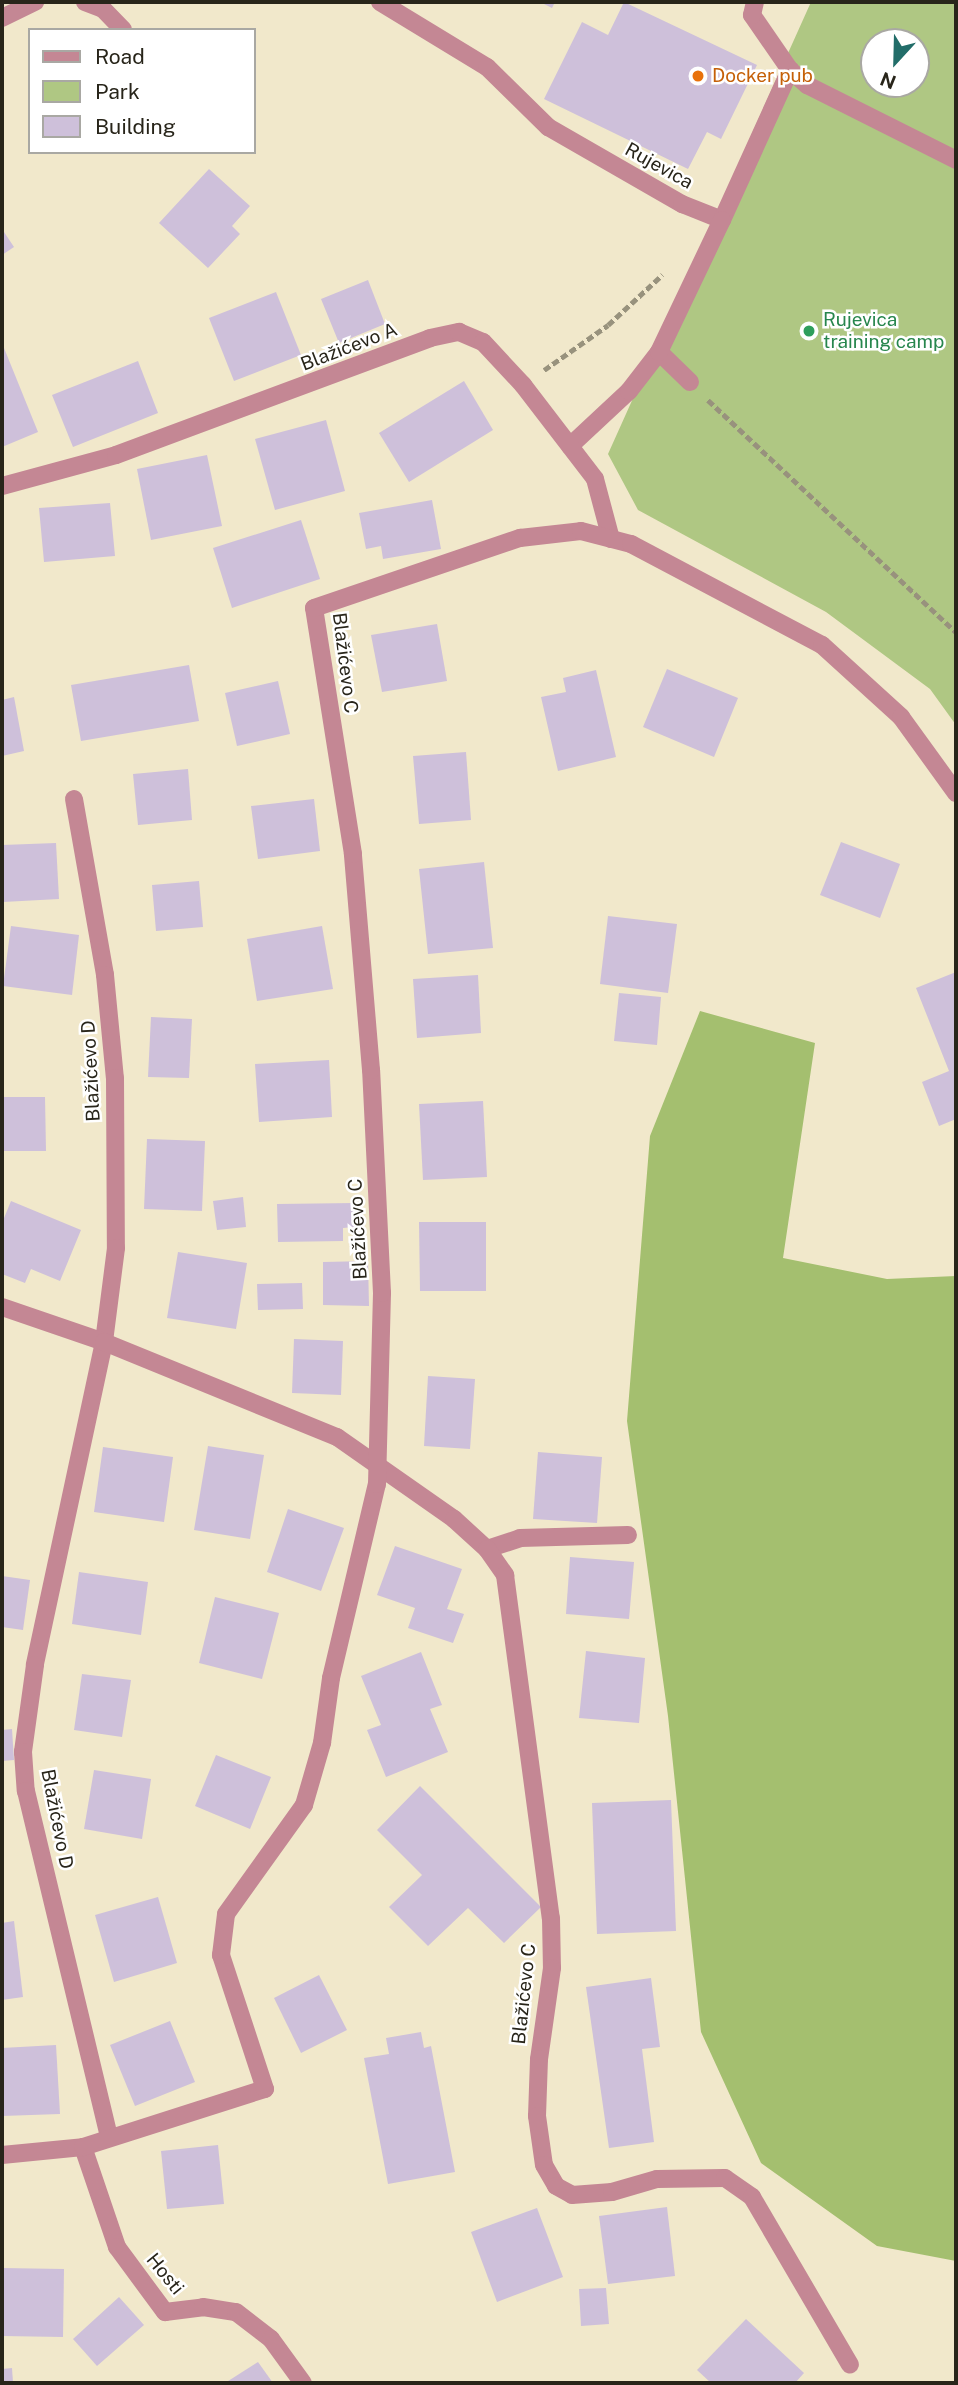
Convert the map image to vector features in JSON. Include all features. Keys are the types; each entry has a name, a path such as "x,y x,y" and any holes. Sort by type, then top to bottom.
{"street":[{"path":"2,18 35,2"},
{"path":"85,2 103,9 121,28"},
{"name":"Rujevica","path":"380,2 487,67 548,127 682,204 722,220"},
{"path":"755,2 752,15 790,70 807,85 956,160"},
{"path":"570,446 629,391 659,352 790,70"},
{"name":"Blažićevo A","path":"2,486 116,455 430,338 459,332 483,342 523,385 595,479 611,539"},
{"path":"659,352 690,382"},
{"name":"Blažićevo C","path":"2,2155 83,2147 265,2089 221,1955 226,1914 304,1805 322,1743 331,1678 377,1484 382,1293 371,1070 353,854 314,608 520,538 581,531 611,539 717,586 822,645 901,717 956,793"},
{"name":"Blažićevo D","path":"74,799 104,975 115,1078 116,1248 104,1342 35,1665 23,1752 26,1791 108,2137"},
{"path":"2,1307 104,1342"},
{"name":"Blažićevo C","path":"104,1342 337,1437 488,1549 505,1575 551,1918 551,1968 537,2116 544,2165 556,2186 572,2195 612,2192 657,2179 725,2178 752,2197 850,2365"},
{"path":"488,1549 520,1538 628,1535"},
{"name":"Hosti","path":"83,2147 117,2247 165,2312 203,2307 236,2312 271,2339 303,2383"}],"path":[{"path":"523,385 608,325 668,270"},
{"path":"690,382 956,632"}],"green space":[{"name":"Rujevica training camp","path":"811,2 956,2 956,725 930,689 826,612 638,510 608,454"},
{"path":"700,1011 815,1043 783,1258 887,1279 956,1276 956,2261 877,2246 761,2163 701,2032 668,1716 627,1421 650,1136"}],"building":[{"path":"540,2 555,2 552,8"},
{"path":"624,2 757,65 721,139 707,132 688,169 544,99 582,22 608,35"},
{"path":"209,169 250,206 232,226 240,234 208,268 159,223"},
{"path":"2,229 14,247 2,255"},
{"path":"368,280 385,324 339,343 321,299"},
{"path":"276,292 301,355 234,381 209,318"},
{"path":"2,343 38,432 2,447"},
{"path":"138,361 158,413 73,447 52,395"},
{"path":"464,381 493,430 409,482 379,433"},
{"path":"326,420 345,491 275,510 255,439"},
{"path":"207,455 222,526 151,540 137,469"},
{"path":"432,500 441,549 383,559 381,546 366,549 359,513"},
{"path":"110,503 115,556 44,562 39,508"},
{"path":"301,520 320,579 232,608 213,548"},
{"path":"437,624 447,681 382,692 371,635"},
{"path":"189,665 199,721 81,741 71,685"},
{"path":"667,669 738,698 714,757 643,727"},
{"path":"596,670 616,757 558,771 541,697 566,692 563,678"},
{"path":"278,681 290,734 237,746 225,693"},
{"path":"14,697 24,751 2,756 2,700"},
{"path":"466,752 471,820 419,824 413,756"},
{"path":"188,769 192,820 138,825 133,774"},
{"path":"314,799 320,851 258,859 251,806"},
{"path":"841,842 900,864 880,918 820,895"},
{"path":"56,843 59,899 3,902 2,845"},
{"path":"484,862 493,948 428,954 419,869"},
{"path":"199,881 203,927 156,931 152,885"},
{"path":"608,916 677,924 668,993 600,984"},
{"path":"11,926 79,935 72,995 3,986"},
{"path":"322,926 333,989 257,1001 247,939"},
{"path":"956,972 956,1119 939,1126 922,1082 949,1071 916,988"},
{"path":"478,975 481,1033 417,1038 413,979"},
{"path":"619,993 661,997 657,1045 614,1041"},
{"path":"151,1017 192,1019 189,1078 148,1077"},
{"path":"329,1060 332,1117 259,1122 255,1064"},
{"path":"2,1097 45,1097 46,1151 2,1151"},
{"path":"483,1101 487,1177 423,1180 419,1104"},
{"path":"147,1139 205,1141 202,1211 144,1209"},
{"path":"243,1197 246,1227 217,1230 213,1201"},
{"path":"11,1201 81,1230 60,1281 31,1269 25,1283 2,1274 2,1223"},
{"path":"354,1203 354,1227 343,1228 343,1241 278,1242 277,1204"},
{"path":"419,1222 486,1222 486,1291 420,1291"},
{"path":"178,1252 247,1263 236,1329 167,1318"},
{"path":"368,1261 369,1306 323,1305 323,1262"},
{"path":"302,1283 303,1309 258,1310 257,1284"},
{"path":"294,1339 343,1341 341,1395 292,1393"},
{"path":"428,1376 475,1379 470,1449 424,1446"},
{"path":"208,1446 264,1455 250,1539 194,1530"},
{"path":"103,1447 173,1457 164,1522 94,1512"},
{"path":"538,1452 602,1457 597,1523 533,1519"},
{"path":"288,1509 344,1528 321,1591 267,1572"},
{"path":"395,1546 462,1569 447,1609 464,1614 453,1643 408,1628 415,1608 377,1595"},
{"path":"570,1557 634,1562 629,1619 566,1614"},
{"path":"79,1572 148,1582 141,1635 72,1624"},
{"path":"2,1576 30,1580 23,1630 2,1627"},
{"path":"215,1597 279,1613 262,1679 199,1663"},
{"path":"586,1651 645,1658 639,1723 579,1718"},
{"path":"421,1652 442,1705 430,1709 448,1752 386,1777 367,1730 381,1725 361,1676"},
{"path":"82,1674 131,1680 122,1737 74,1730"},
{"path":"12,1729 14,1760 2,1761 2,1730"},
{"path":"216,1755 271,1777 250,1829 195,1806"},
{"path":"94,1770 151,1779 142,1839 84,1829"},
{"path":"420,1786 541,1907 504,1943 468,1908 428,1946 389,1907 422,1875 377,1830"},
{"path":"671,1800 676,1931 597,1934 592,1803"},
{"path":"158,1897 177,1963 114,1982 95,1915"},
{"path":"14,1921 23,1997 2,2000 2,1923"},
{"path":"319,1975 347,2030 301,2053 274,1998"},
{"path":"651,1978 660,2047 642,2049 654,2142 609,2148 586,1987"},
{"path":"170,2021 195,2082 135,2106 110,2045"},
{"path":"421,2032 424,2048 431,2046 455,2172 388,2184 364,2058 389,2054 386,2038"},
{"path":"56,2045 60,2114 2,2116 2,2048"},
{"path":"218,2145 224,2204 167,2209 161,2151"},
{"path":"667,2207 675,2276 608,2284 599,2216"},
{"path":"537,2208 563,2277 497,2302 471,2232"},
{"path":"2,2268 64,2269 63,2337 2,2336"},
{"path":"606,2288 609,2324 581,2326 579,2289"},
{"path":"119,2297 144,2325 97,2366 73,2339"},
{"path":"746,2319 804,2373 795,2383 711,2383 697,2370"},
{"path":"258,2362 273,2383 225,2383"},
{"path":"12,2368 13,2383 2,2383 2,2369"}],"place":[{"name":"Docker pub","path":"698,76"},
{"name":"Rujevica training camp","path":"809,331"}]}
